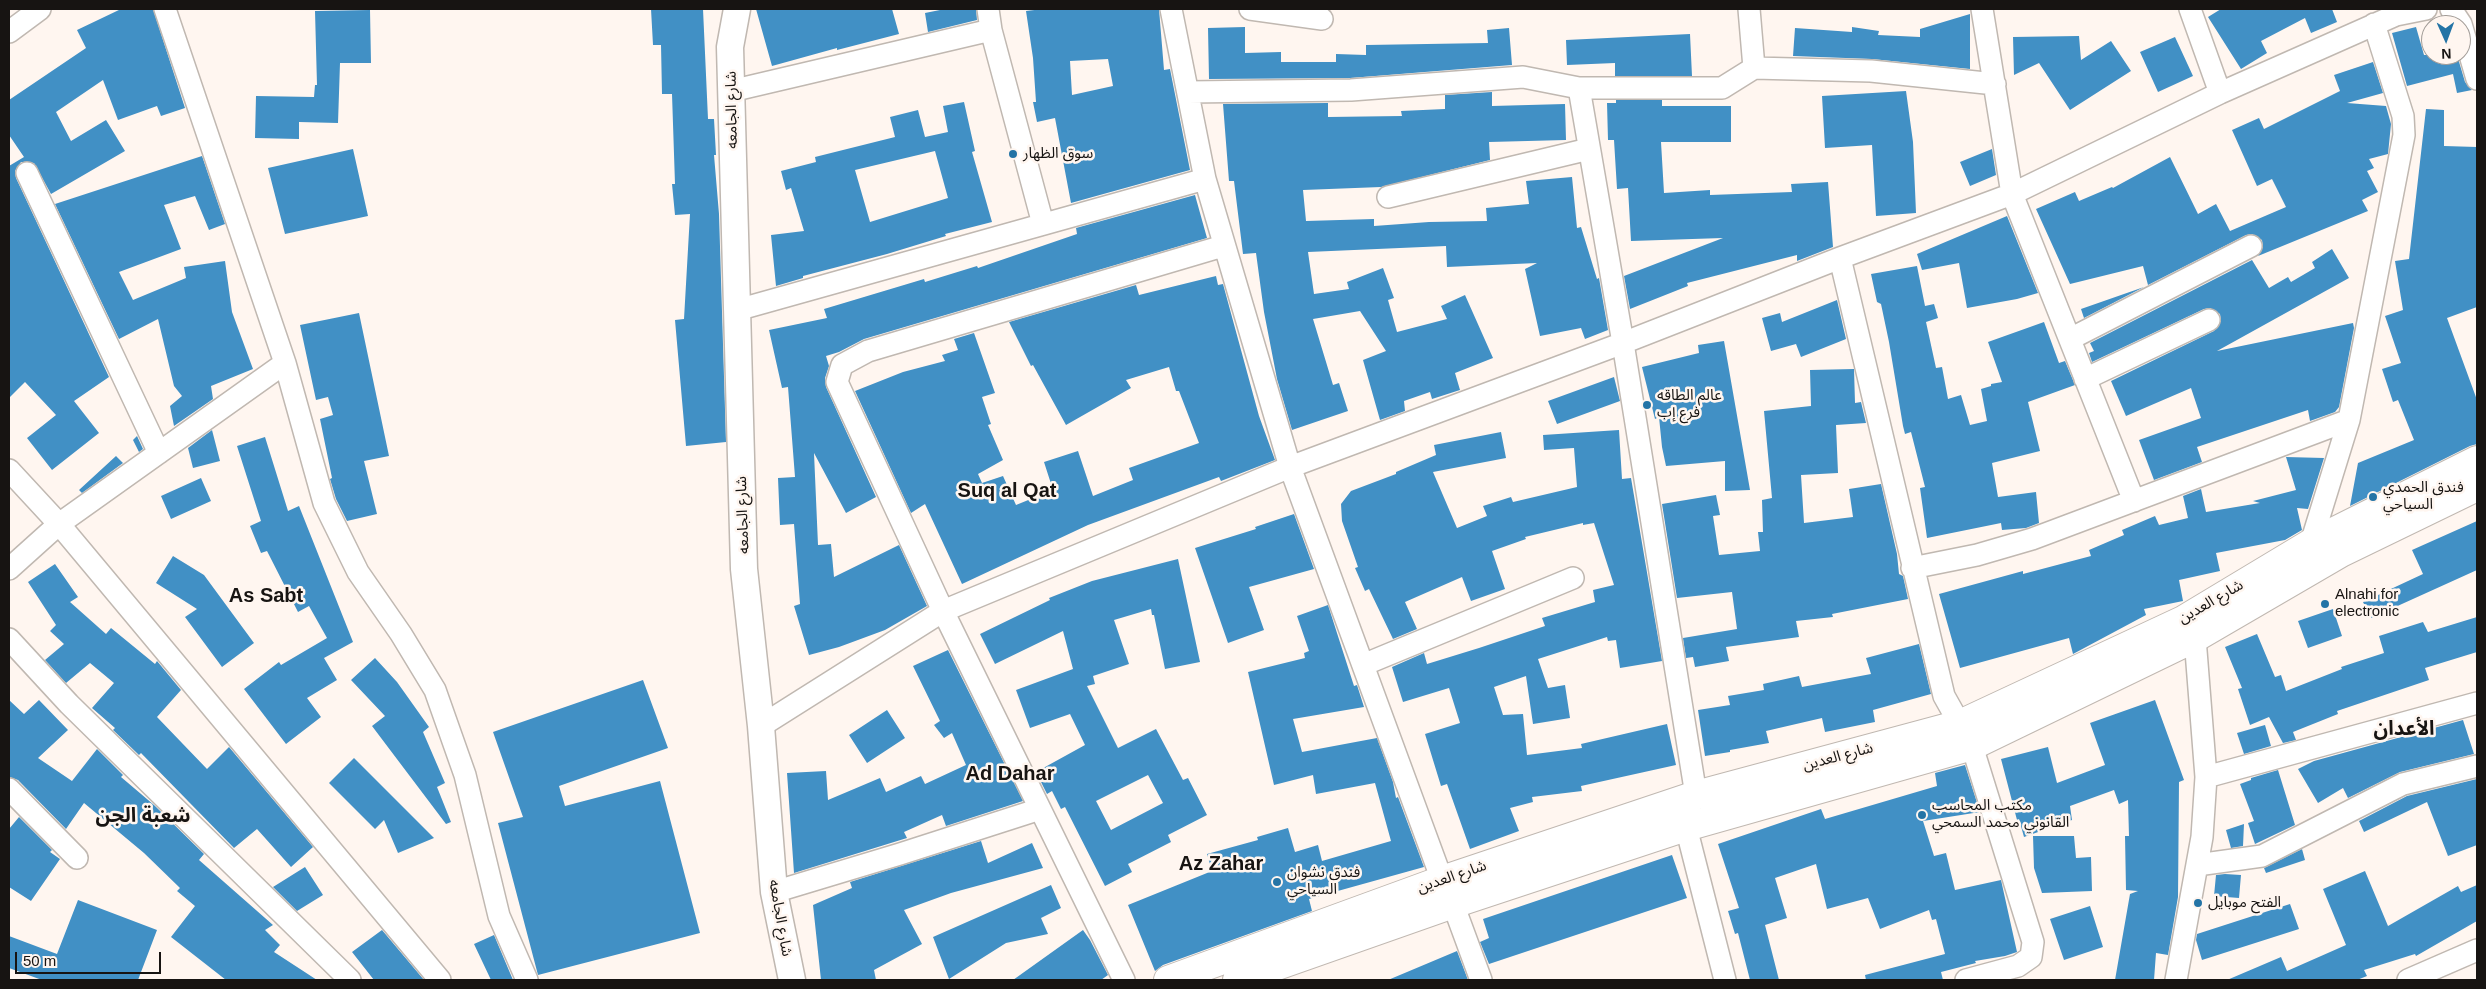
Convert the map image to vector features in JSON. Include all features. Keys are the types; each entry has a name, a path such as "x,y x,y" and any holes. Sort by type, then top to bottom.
{"main road":[{"name":"شارع العدين","path":"2189,629 2311,543 2477,460"},
{"name":"شارع العدين","path":"1168,980 1447,892 1686,827 1966,735 2189,629 2341,552 2477,487"},
{"name":"شارع العدين","path":"1237,980 1447,892 1696,795 1966,735"}],"street":[{"path":"9,32 40,9"},
{"path":"165,9 285,363 324,502 358,572 435,690 465,775 499,916 527,980"},
{"name":"شارع الجامعه","path":"722,9 730,47 744,569 761,726 774,892 792,980"},
{"name":"شارع الجامعه","path":"730,47 737,9"},
{"path":"988,9 991,30 1043,224"},
{"path":"1171,9 1205,179 1223,246 1290,467 1481,980"},
{"path":"1250,9 1322,19"},
{"path":"1749,9 1754,68"},
{"path":"1982,9 2012,194 2134,501"},
{"path":"2190,9 2220,93"},
{"path":"761,726 943,611 1290,467 1623,343 1840,258 2012,194 2220,93 2399,12 2426,9"},
{"path":"2451,9 2461,24 2477,79"},
{"path":"2311,543 2349,420 2404,135 2403,116 2374,24"},
{"path":"731,91 991,30"},
{"path":"1188,92 1351,90 1523,77 1579,88 1722,88 1754,68 1871,71 1995,84"},
{"path":"1579,88 1623,343 1696,795"},
{"path":"1388,197 1590,149"},
{"path":"27,173 159,453"},
{"path":"737,310 1205,179"},
{"path":"1124,980 943,611 837,382 842,365 868,351 1223,246"},
{"path":"2070,339 2250,246"},
{"path":"1840,258 1912,568 1944,696 1966,735 2033,942 2031,957 2018,966 1966,980"},
{"path":"2085,379 2209,320"},
{"path":"9,569 59,524 285,363"},
{"path":"1912,568 1976,555 2032,539 2349,420"},
{"path":"9,470 59,524 435,979"},
{"path":"1363,665 1573,578"},
{"path":"2176,980 2202,837 2206,777 2189,629"},
{"path":"9,639 69,704 350,980"},
{"path":"2206,777 2477,703"},
{"path":"2197,865 2262,856 2403,784 2477,766"},
{"path":"9,789 77,858"},
{"path":"774,892 1040,809"},
{"path":"1686,827 1725,980"},
{"path":"2408,980 2477,950"}],"building":[{"path":"121,9 153,9 185,108 161,116 157,106 118,120 103,80 56,112 71,141 106,120 125,151 51,194 34,163 21,162 15,171 16,178 109,377 74,401 99,433 52,470 27,438 56,415 25,382 9,398 9,166 24,157 9,135 9,100 86,48 77,30"},
{"path":"651,9 703,9 708,119 714,119 716,155 714,155 719,214 726,442 686,446 675,320 684,319 690,214 675,215 672,184 675,184 672,94 662,94 661,45 653,45"},
{"path":"756,9 892,9 899,34 837,50 837,48 772,66"},
{"path":"945,9 976,9 977,20 928,32 925,13"},
{"path":"1043,9 1159,9 1164,70 1170,69 1190,170 1071,203 1055,118 1037,122 1033,102 1036,102 1033,58 1026,11","holes":["1108,59 1113,86 1072,95 1070,61"]},
{"path":"2221,9 2332,9 2337,22 2311,33 2305,18 2261,41 2267,53 2241,69 2208,17"},
{"path":"370,10 371,63 340,63 338,123 299,122 299,139 255,138 256,96 314,97 315,85 317,85 315,11"},
{"path":"1970,14 1970,69 1872,59 1793,56 1795,28 1852,32 1852,27 1879,31 1878,35 1920,37 1920,29"},
{"path":"1245,27 1245,53 1281,52 1281,62 1336,62 1336,54 1366,55 1366,45 1488,43 1487,30 1509,28 1512,65 1350,78 1209,79 1208,28"},
{"path":"2416,27 2421,44 2421,65 2460,65 2465,82 2472,90 2457,93 2453,74 2407,86 2392,33"},
{"path":"1690,34 1692,76 1615,76 1615,63 1567,65 1566,40"},
{"path":"2079,36 2081,60 2111,41 2131,71 2070,110 2039,63 2014,75 2013,37"},
{"path":"2175,37 2193,76 2158,92 2140,52"},
{"path":"2373,62 2383,93 2347,103 2386,106 2391,124 2388,154 2369,159 2374,168 2367,171 2378,192 2362,200 2368,211 2258,256 2263,247 2262,240 2252,234 2246,235 2148,285 2143,266 2070,284 2036,209 2075,192 2079,201 2113,188 2170,157 2198,214 2216,204 2230,231 2286,207 2272,179 2257,186 2232,130 2259,118 2264,129 2340,91 2334,75"},
{"path":"1906,91 1913,142 1916,213 1876,216 1872,145 1825,148 1822,96"},
{"path":"1492,92 1492,106 1565,104 1566,140 1489,142 1490,160 1381,187 1303,190 1306,221 1374,219 1374,226 1429,222 1487,221 1486,208 1529,204 1526,181 1572,177 1577,228 1581,227 1597,279 1599,278 1608,330 1585,339 1581,328 1540,336 1525,269 1537,263 1447,267 1446,246 1308,252 1314,294 1349,289 1347,282 1383,268 1394,298 1388,300 1397,332 1447,319 1441,306 1465,295 1493,358 1455,373 1460,390 1432,399 1430,392 1404,401 1405,411 1380,420 1363,360 1386,351 1360,311 1313,319 1333,385 1339,383 1348,411 1292,430 1277,379 1264,312 1256,253 1243,254 1234,181 1229,181 1223,104 1328,103 1328,117 1402,116 1401,111 1445,109 1445,95"},
{"path":"1616,100 1662,100 1662,106 1731,106 1731,142 1661,142 1664,193 1710,190 1710,195 1792,192 1791,184 1828,182 1833,247 1797,261 1797,255 1687,283 1688,286 1630,309 1624,276 1723,238 1631,241 1628,188 1617,189 1614,140 1608,140 1607,103 1616,103"},
{"path":"964,102 975,151 972,152 992,222 945,234 946,236 887,254 803,276 803,278 776,286 771,235 804,231 791,188 786,190 781,171 816,162 815,157 895,137 890,117 918,110 925,137 948,132 943,106","holes":["935,151 948,198 870,222 855,170"]},
{"path":"2426,109 2444,110 2444,146 2477,147 2477,307 2447,318 2477,400 2477,444 2350,506 2358,463 2414,440 2398,400 2393,402 2382,369 2401,363 2385,316 2403,310 2395,261 2409,259"},
{"path":"353,149 368,216 285,234 268,168"},
{"path":"1992,149 1996,175 1970,186 1960,162"},
{"path":"202,156 225,224 209,230 195,196 164,205 181,249 119,272 133,300 186,278 184,267 225,261 232,312 253,369 211,386 213,399 174,426 170,406 182,396 174,386 158,319 119,339 55,204"},
{"path":"1195,195 1207,238 864,339 839,352 826,356 829,366 825,378 826,387 876,497 846,513 814,453 818,545 831,544 834,577 899,545 927,606 885,630 839,647 809,655 794,606 800,604 794,524 780,525 778,478 795,477 788,387 782,388 769,330 827,318 824,309 924,279 925,282 977,266 978,268 1077,234 1076,228"},
{"path":"2007,216 2038,293 2017,299 1967,308 1959,263 1922,270 1917,254"},
{"path":"2332,249 2349,278 2217,351 2353,323 2354,328 2339,407 2335,412 2310,421 2308,410 2197,447 2202,462 2154,480 2139,440 2201,418 2191,388 2126,416 2111,381 2214,331 2221,321 2220,314 2210,308 2204,309 2092,362 2089,353 2094,351 2090,343 2252,260 2269,288 2288,277 2291,282 2315,268 2312,262"},
{"path":"1917,266 1925,306 1934,304 1938,318 1926,322 1936,368 1942,367 1948,399 1961,395 1970,425 1987,421 1981,389 1991,386 1991,384 2002,382 1988,342 2044,322 2059,363 2065,361 2075,385 2028,402 2040,451 1992,463 1998,497 2036,492 2039,523 2026,528 2002,530 2001,523 1927,538 1920,488 1925,487 1911,432 1905,434 1881,304 1877,302 1871,274"},
{"path":"1216,276 1218,285 1223,284 1259,416 1275,460 1221,481 1219,477 1088,525 962,584 925,504 911,513 855,391 903,372 945,361 942,355 958,350 954,339 974,333 995,393 982,397 991,424 988,425 1003,460 978,474 982,483 1003,476 1016,505 1053,490 1044,462 1078,451 1093,496 1133,480 1129,468 1199,443 1179,391 1176,391 1169,367 1126,380 1131,388 1066,425 1033,365 1031,366 1009,322 1136,285 1139,295"},
{"path":"2144,287 2084,318 2081,309"},
{"path":"1837,300 1846,339 1801,357 1796,344 1771,351 1762,318 1780,313 1782,322"},
{"path":"359,313 389,456 364,461 377,514 347,521 336,499 330,479 332,478 320,419 333,415 328,397 316,400 300,325"},
{"path":"1724,341 1750,490 1725,491 1725,461 1666,466 1659,417 1655,419 1642,367 1699,353 1698,345"},
{"path":"1854,369 1855,403 1861,402 1866,423 1836,425 1838,473 1801,475 1804,523 1853,517 1849,489 1881,484 1897,554 1899,574 1903,576 1908,599 1832,614 1833,617 1796,621 1799,637 1726,647 1729,661 1695,667 1693,657 1686,658 1683,638 1737,629 1732,592 1677,598 1662,504 1716,495 1720,515 1713,516 1719,555 1760,551 1758,532 1763,532 1762,500 1772,498 1764,411 1811,406 1810,370"},
{"path":"1614,377 1620,401 1557,424 1548,401"},
{"path":"212,430 220,461 193,468 188,448"},
{"path":"1619,430 1622,479 1631,478 1662,661 1620,668 1616,640 1608,641 1607,637 1538,659 1548,688 1565,685 1570,718 1533,724 1526,676 1494,687 1503,715 1523,714 1527,755 1582,748 1581,744 1667,724 1676,765 1581,786 1582,791 1532,797 1533,802 1510,808 1519,831 1470,849 1447,784 1441,786 1425,734 1460,723 1449,688 1403,702 1392,667 1424,653 1427,664 1479,648 1545,626 1542,618 1595,602 1593,590 1614,585 1594,523 1583,525 1583,523 1525,537 1526,539 1492,551 1505,589 1471,601 1462,577 1405,602 1417,629 1393,639 1369,589 1365,591 1355,568 1358,567 1342,521 1341,504 1351,491 1396,474 1396,472 1436,455 1434,445 1501,432 1506,458 1433,472 1457,528 1487,516 1483,506 1511,497 1513,502 1577,487 1574,448 1544,450 1543,435"},
{"path":"137,436 143,449 139,452 133,440"},
{"path":"265,437 288,511 299,506 353,642 324,658 337,680 307,698 321,717 286,744 244,689 279,662 281,665 327,638 309,606 298,612 267,551 261,553 250,526 261,521 237,446"},
{"path":"116,456 123,463 82,493 79,490"},
{"path":"2286,457 2324,458 2308,509 2297,508 2302,530 2285,540 2216,553 2220,571 2179,580 2183,601 2144,609 2146,615 2073,654 2069,638 1960,668 1939,594 2023,571 2023,574 2091,556 2089,550 2124,535 2122,530 2155,516 2159,525 2188,518 2183,496 2201,489 2206,512 2260,503 2253,501 2296,490"},
{"path":"201,478 211,501 171,519 161,496"},
{"path":"1294,514 1314,569 1249,587 1264,630 1228,643 1195,548 1256,529 1255,527"},
{"path":"2477,521 2477,570 2371,618 2363,602 2423,574 2412,550"},
{"path":"173,556 204,575 254,643 222,667 185,617 197,609 156,583"},
{"path":"1178,559 1200,662 1165,669 1154,615 1152,615 1151,609 1114,620 1129,664 1093,676 1095,684 1087,686 1118,748 1156,729 1183,780 1188,778 1207,815 1168,835 1171,842 1128,864 1132,872 1105,886 1065,807 1061,809 1052,791 1047,794 1036,772 1085,745 1070,714 1030,728 1016,690 1073,669 1063,631 995,664 980,634 1050,600 1049,598 1092,581","holes":["1148,775 1163,803 1111,830 1096,801"]},
{"path":"55,564 78,597 70,602 106,634 111,628 155,664 157,661 181,690 157,717 207,769 229,747 313,847 291,867 257,829 234,848 141,753 139,755 113,730 115,728 92,708 114,683 90,663 66,683 45,660 64,644 50,631 56,625 28,582"},
{"path":"1328,605 1354,686 1357,685 1364,707 1293,719 1302,752 1377,738 1393,782 1396,798 1398,797 1424,867 1309,899 1312,911 1163,965 1155,971 1128,905 1212,871 1207,854 1258,840 1257,837 1288,828 1295,852 1318,845 1322,861 1391,841 1375,783 1316,794 1313,775 1274,785 1248,672 1305,658 1304,653 1309,651 1297,616"},
{"path":"2333,609 2342,636 2308,648 2298,621"},
{"path":"2477,617 2477,652 2425,668 2429,680 2337,711 2338,714 2293,732 2296,740 2283,743 2269,717 2250,725 2238,689 2242,688 2225,647 2257,634 2275,677 2281,675 2286,691 2342,669 2341,667 2384,653 2379,636 2423,622 2428,632"},
{"path":"1919,644 1931,694 1873,710 1875,722 1825,732 1822,718 1766,731 1769,743 1705,756 1698,710 1730,705 1728,696 1764,690 1763,684 1799,676 1802,687 1871,674 1866,658"},
{"path":"948,650 1023,801 946,826 942,815 904,832 907,838 794,873 787,773 826,771 828,800 880,778 886,792 921,776 925,784 966,765 952,733 944,738 934,725 940,721 913,666"},
{"path":"375,658 397,682 429,727 423,732 445,783 437,787 451,822 446,824 372,726 385,716 351,680"},
{"path":"643,680 668,748 559,786 565,806 660,781 700,933 538,975 498,823 523,817 493,732"},
{"path":"9,700 24,714 39,700 68,730 38,758 72,781 97,749 123,775 121,777 154,805 204,854 199,860 273,925 265,930 280,945 274,952 317,980 226,980 171,937 195,906 177,891 180,888 144,853 84,803 66,829 18,780 9,777"},
{"path":"2155,700 2184,780 2179,782 2178,897 2168,955 2156,953 2154,980 2115,980 2130,894 2138,891 2126,890 2125,836 2129,836 2128,800 2119,804 2114,790 2070,806 2072,820 2024,837 2019,819 2017,820 2001,759 2048,747 2057,783 2105,765 2090,723"},
{"path":"887,710 905,738 867,763 849,735"},
{"path":"2463,720 2474,754 2400,772 2348,798 2343,788 2318,803 2298,769 2314,761"},
{"path":"2265,725 2271,746 2244,754 2237,733"},
{"path":"354,758 434,838 398,853 384,820 375,829 329,783"},
{"path":"1965,765 1980,812 1923,821 1934,856 1946,853 1955,890 2001,880 2017,952 1975,961 1976,963 1941,972 1943,980 1866,980 1865,975 1945,954 1936,919 1932,920 1929,910 1880,929 1868,898 1827,909 1816,864 1775,878 1787,918 1765,925 1779,980 1750,980 1738,933 1735,934 1728,911 1739,908 1718,844 1821,809 1825,819 1937,786 1935,773"},
{"path":"2278,770 2295,825 2255,844 2248,823 2254,821 2240,784 2251,780 2251,778"},
{"path":"2477,779 2477,845 2448,856 2427,802 2364,832 2359,821 2407,796"},
{"path":"19,817 52,850 50,852 60,859 31,901 9,887 9,829"},
{"path":"2244,824 2243,846 2231,848 2226,830"},
{"path":"2033,836 2074,836 2076,858 2091,857 2092,891 2042,893 2034,868"},
{"path":"981,841 988,863 1032,843 1043,868 951,893 904,910 922,944 874,970 876,980 821,980 813,905 852,888 850,882"},
{"path":"2302,849 2305,860 2266,873 2264,868"},
{"path":"1672,855 1687,898 1489,964 1480,942 1489,938 1483,919"},
{"path":"305,867 323,895 297,911 273,887"},
{"path":"2365,871 2388,926 2458,886 2461,892 2477,885 2477,921 2416,956 2415,954 2364,970 2367,976 2357,980 2227,980 2281,957 2287,971 2346,945 2323,889"},
{"path":"2216,875 2241,875 2239,898 2214,896"},
{"path":"1051,885 1061,908 1041,918 1048,934 1006,943 949,979 933,937"},
{"path":"78,900 157,930 138,980 42,980 9,968 9,936 57,954"},
{"path":"2290,904 2299,929 2202,960 2196,940 2197,934"},
{"path":"2090,906 2103,947 2064,960 2050,919"},
{"path":"382,930 424,980 374,980 352,952"},
{"path":"1083,930 1108,975 1101,980 1013,980"},
{"path":"494,935 513,980 491,980 474,944"},
{"path":"1457,951 1468,980 1388,980"}],"place":[{"name":"سوق الظهار","path":"1013,154"},
{"name":"عالم الطاقه فرع إب","path":"1647,405"},
{"name":"فندق الحمدي السياحي","path":"2373,497"},
{"name":"Alnahi for electronic","path":"2325,604"},
{"name":"مكتب المحاسب القانوني محمد السمحي","path":"1922,815"},
{"name":"فندق نشوان السياحي","path":"1277,882"},
{"name":"الفتح موبايل","path":"2198,903"}],"district":[{"name":"Suq al Qat","path":"1007,491"},
{"name":"As Sabt","path":"266,596"},
{"name":"الأعدان","path":"2404,729"},
{"name":"Ad Dahar","path":"1010,774"},
{"name":"شعبة الجن","path":"143,816"},
{"name":"Az Zahar","path":"1221,864"}]}
